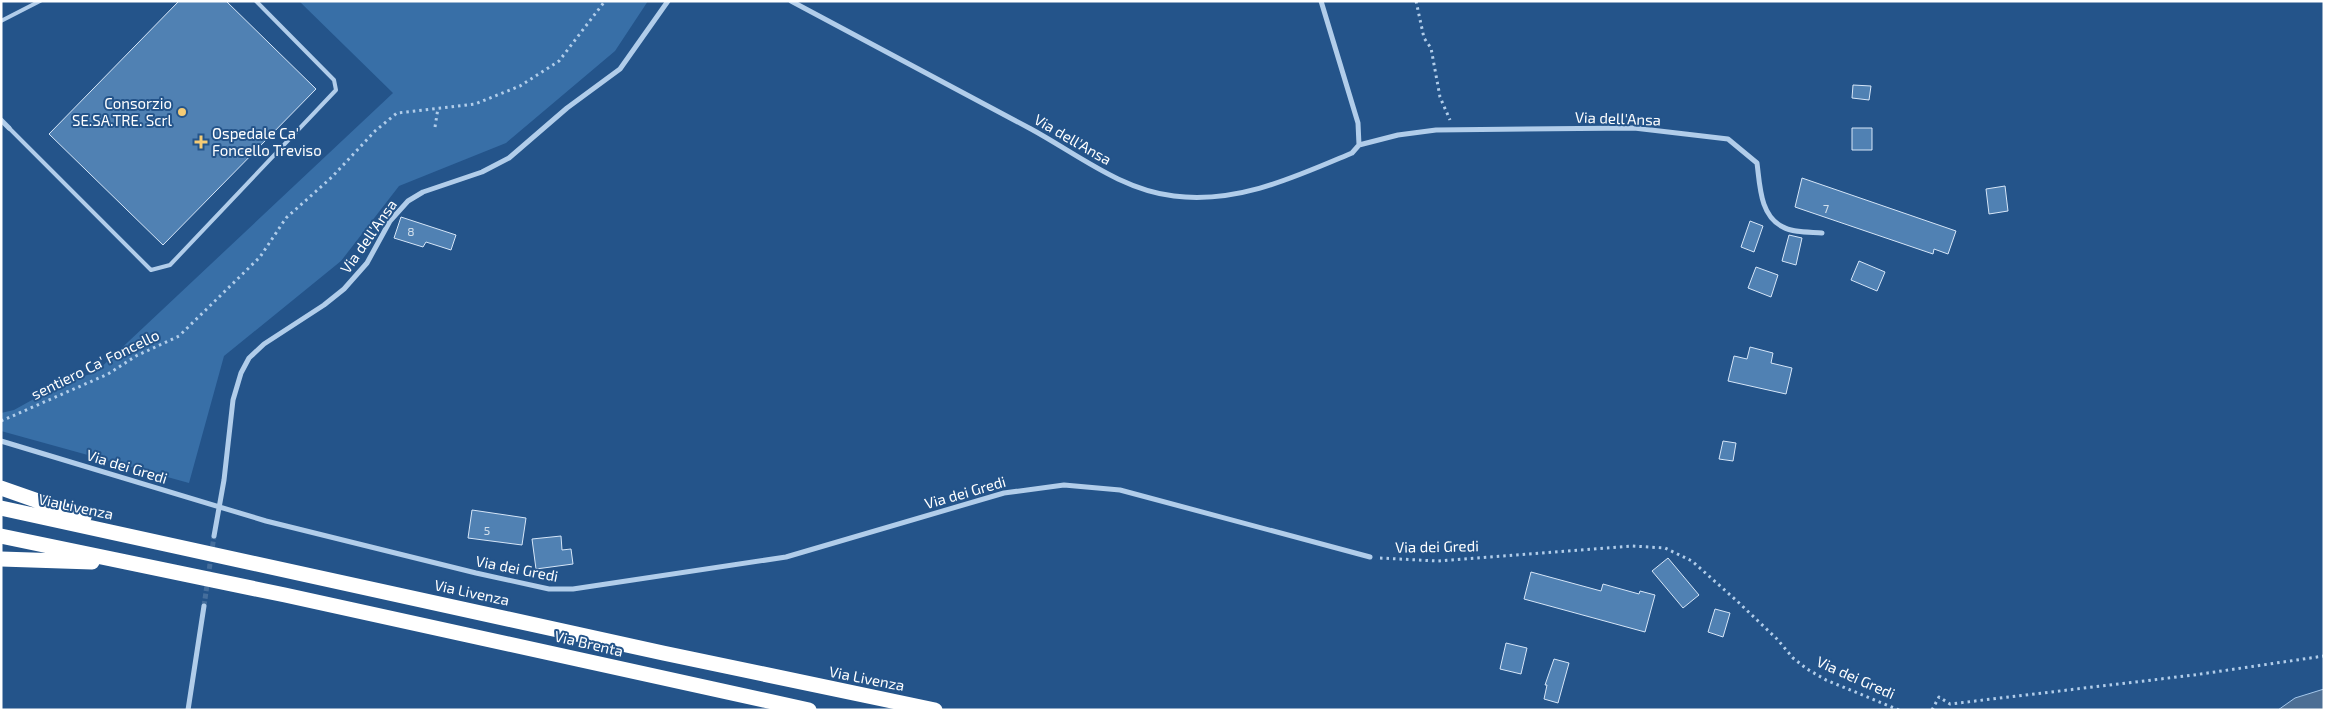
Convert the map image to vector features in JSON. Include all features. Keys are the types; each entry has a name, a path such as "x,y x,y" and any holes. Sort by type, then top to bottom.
{"highway":[{"path":"1,488 142,538"},
{"name":"Via Livenza","path":"1,508 663,653 935,710"},
{"path":"1,536 134,564"},
{"path":"1,559 134,564"},
{"name":"Via Brenta","path":"134,564 504,642 809,710"}],"street":[{"name":"Via dell'Ansa","path":"214,536 224,480 233,400 241,374 253,354 264,344 324,305 344,289 367,263 390,221 408,201 423,192 482,172 509,158 567,108 620,68 668,1"},
{"name":"Via dell'Ansa","path":"791,1 914,66 1120,180 1157,193 1174,196 1209,197 1254,191 1352,153 1359,145 1418,132 1634,128 1728,139 1757,164 1762,200 1770,218 1784,228 1822,233"},
{"path":"1321,1 1358,122 1359,145"},
{"path":"1,120 9,128"},
{"name":"Via dei Gredi","path":"1,441 218,507 476,573 560,590 733,566 786,556 1004,493 1064,485 1092,486 1129,492 1370,557"},
{"path":"188,710 204,606"}],"lane":[{"path":"1,21 40,1"},
{"path":"9,128 151,270 170,265 336,90 334,80 256,1"}],"path":[{"name":"sentiero Ca' Foncello","path":"1,422 108,374 136,356 179,336 260,258 286,218 332,177 375,131 397,113 475,104 520,86 559,61 605,1"},
{"path":"1416,1 1424,38 1431,48 1440,97 1454,130"},
{"path":"434,127 438,108"},
{"name":"Via dei Gredi","path":"1370,557 1429,561 1632,546 1665,548 1692,561 1737,601 1807,670 1899,710"},
{"path":"1932,710 1939,697 1950,704 2194,675 2324,656"}],"shaded area":[{"path":"299,1 648,1 615,51 506,143 399,186 341,261 224,356 189,483 1,431 1,413 14,410 68,380 95,373 393,93"},
{"path":"2324,689 2324,710 2278,710 2295,698"}],"building":[{"name":"Consorzio SE.SA.TRE. Scrl","path":"179,1 226,1 316,89 163,245 49,134"},
{"path":"1853,85 1871,86 1869,100 1852,98"},
{"path":"1852,128 1872,128 1872,150 1852,150"},
{"path":"1802,178 1956,231 1948,254 1934,249 1933,254 1795,207"},
{"path":"2005,186 2008,211 1989,214 1986,189"},
{"path":"401,217 456,235 451,250 426,242 423,247 394,238"},
{"path":"1750,221 1763,226 1754,252 1741,247"},
{"path":"1789,235 1802,238 1796,265 1782,261"},
{"path":"1859,261 1885,272 1877,291 1851,280"},
{"path":"1756,267 1778,275 1771,297 1748,288"},
{"path":"1750,347 1773,353 1771,363 1792,368 1786,394 1728,381 1734,356 1747,359"},
{"path":"1723,441 1736,443 1733,461 1719,459"},
{"path":"472,510 526,518 522,545 468,538"},
{"path":"561,536 562,550 571,549 573,564 536,569 532,539"},
{"path":"1668,558 1699,595 1683,608 1652,571"},
{"path":"1531,572 1601,591 1603,584 1639,594 1640,591 1655,595 1645,632 1524,599"},
{"path":"1715,609 1730,613 1723,637 1708,632"},
{"path":"1506,643 1527,648 1521,674 1500,669"},
{"path":"1554,659 1569,663 1558,703 1544,699 1547,685 1545,685"}],"tunnel":[{"path":"204,606 214,536"}],"place":[{"name":"Consorzio SE.SA.TRE. Scrl","path":"182,112"},
{"name":"Ospedale Ca' Foncello Treviso","path":"201,142"}]}
